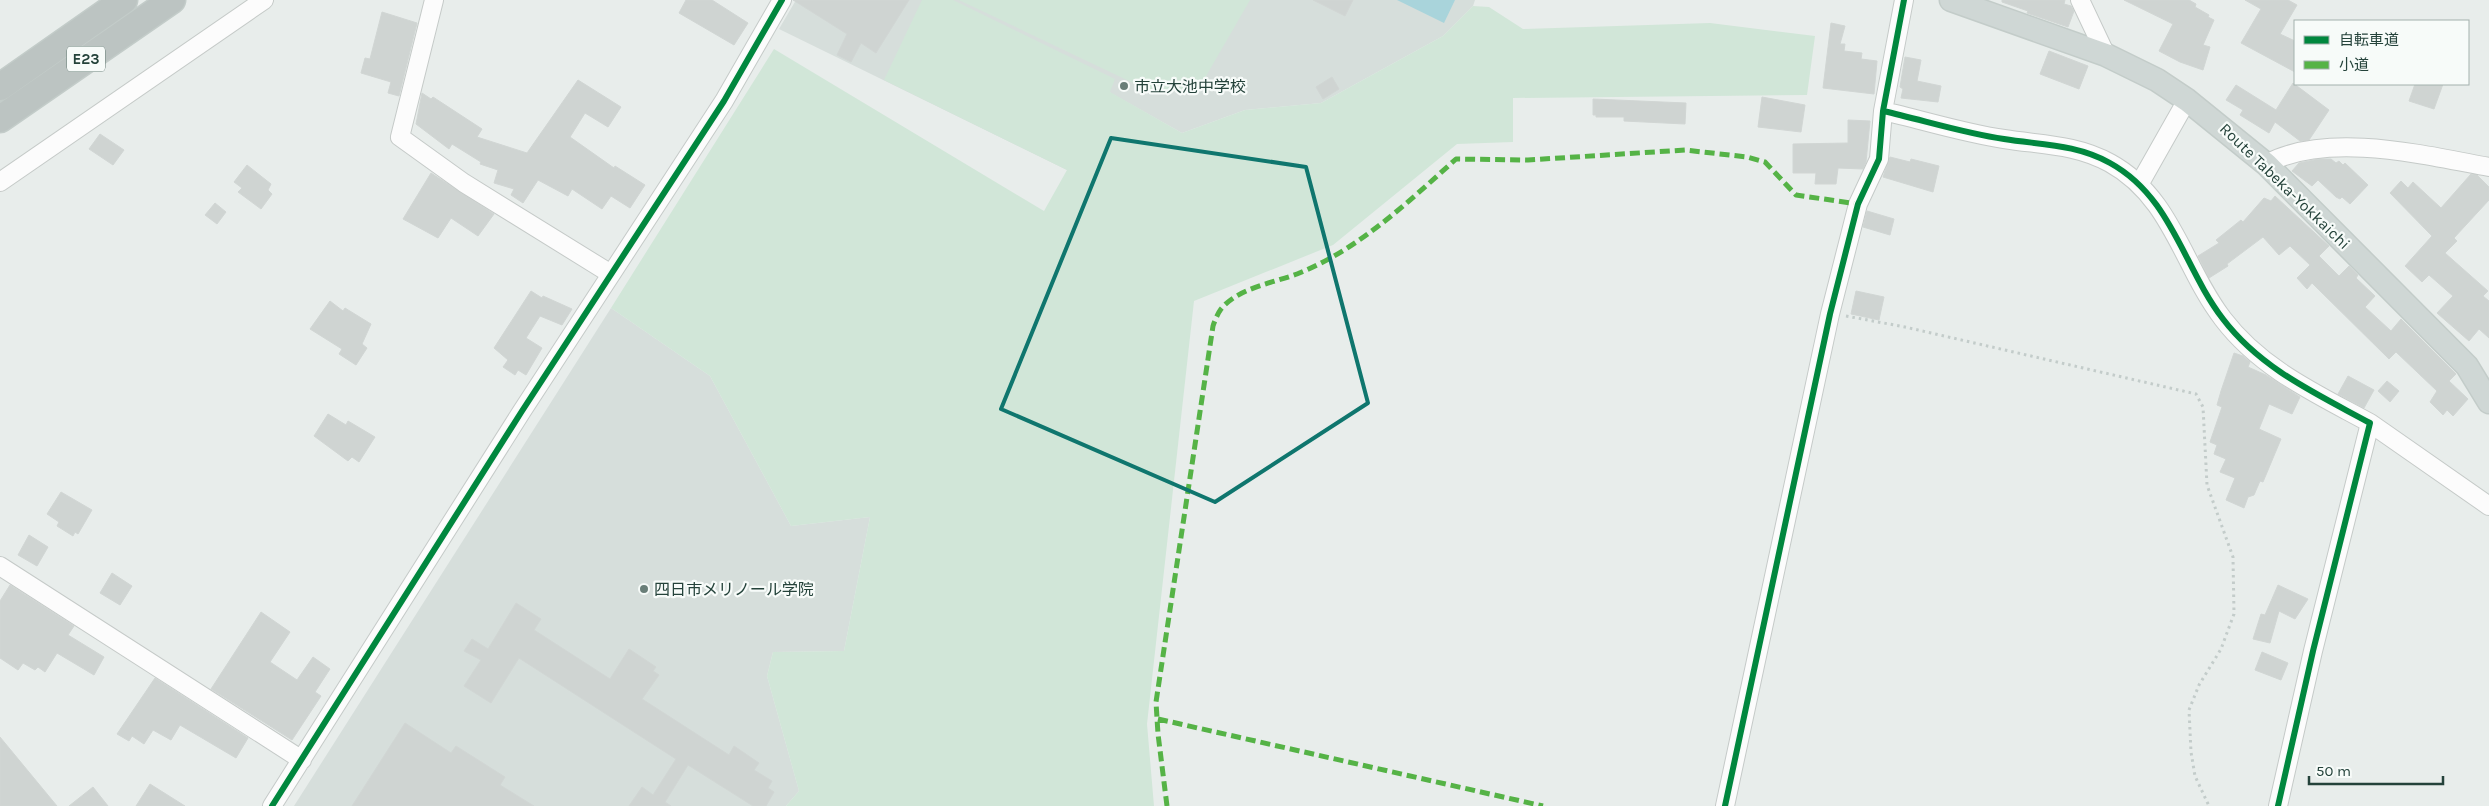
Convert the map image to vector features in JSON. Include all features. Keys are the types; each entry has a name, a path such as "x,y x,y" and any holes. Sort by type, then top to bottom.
{"highway":[{"name":"E23","path":"0,87 124,0"},
{"name":"E23","path":"0,119 172,0"}],"main road":[{"name":"Route Tabeka-Yokkaichi","path":"1951,0 2106,55 2157,80 2188,100 2220,124 2266,164 2467,366 2489,402"}],"street":[{"path":"1,180 264,0"},
{"path":"434,0 400,137 464,183 611,274"},
{"path":"272,806 522,411 724,101 782,0"},
{"path":"1725,806 1830,314 1858,204 1879,159 1883,111 1904,0"},
{"path":"2080,0 2106,55"},
{"path":"2140,183 2188,100"},
{"path":"1883,111 2004,139 2075,148 2110,162 2140,183 2158,204 2222,318 2245,345 2287,378 2370,422 2489,506"},
{"path":"2266,164 2284,154 2348,147 2419,154 2489,168"},
{"path":"2278,806 2313,651 2370,422"},
{"path":"0,566 302,760"}],"path":[{"path":"1830,314 1906,327 2196,394 2202,407 2207,485 2232,557 2233,566 2234,614 2221,648 2199,685 2189,710 2191,752 2196,776 2209,806"}],"highlighted area":[{"path":"1111,138 1306,167 1368,403 1215,502 1001,409"}],"shaded area":[{"name":"市立大池中学校","path":"796,0 1475,0 1473,6 1443,36 1321,103 1245,110 1182,133 1109,92 1067,170 779,29"},
{"name":"四日市メリノール学院","path":"611,308 710,376 791,526 870,517 844,651 773,652 767,676 799,791 786,806 294,806"}],"green space":[{"path":"922,0 953,0 1115,79 1110,92 1182,133 1245,110 1321,103 1443,36 1473,6 1489,7 1523,29 1710,23 1815,36 1807,95 1513,98 1513,142 1457,144 1333,245 1194,301 1147,724 1154,806 786,806 799,791 767,676 773,652 844,651 870,517 791,526 710,376 611,308 774,49 1044,211 1067,170 884,80"},
{"path":"959,0 1250,0 1198,90 1150,91"}],"water":[{"path":"1397,0 1455,0 1444,23"}],"building":[{"path":"686,0 712,0 748,23 734,45 679,13"},
{"path":"793,0 909,0 876,53 861,43 851,62 837,55 847,34"},
{"path":"1313,0 1353,0 1345,16"},
{"path":"2002,0 2065,0 2064,4 2071,6 2074,11 2068,27 2027,13 2028,11 2002,2"},
{"path":"2124,0 2189,0 2196,4 2195,7 2209,15 2208,17 2214,20 2203,45 2210,47 2203,70 2180,62 2159,51 2173,24"},
{"path":"2245,0 2288,0 2297,5 2280,34 2294,41 2294,71 2241,43 2261,9"},
{"path":"382,12 417,23 399,96 388,93 391,82 361,73 365,58 370,59"},
{"path":"1831,23 1845,26 1840,44 1845,44 1844,51 1862,53 1861,59 1877,61 1874,94 1823,88"},
{"path":"2049,51 2088,66 2079,89 2040,74"},
{"path":"1905,57 1921,60 1917,81 1941,86 1938,102 1901,98 1903,89 1900,87"},
{"path":"1332,77 1339,89 1323,99 1316,87"},
{"path":"578,80 621,107 608,127 585,113 570,137 614,168 615,166 645,185 630,208 611,196 602,209 572,189 568,196 538,180 523,203 511,195 514,189 494,183 498,170 480,164 481,162 452,144 449,149 416,124 422,93 431,99 433,97 482,129 477,137 527,153"},
{"path":"2293,83 2329,110 2309,140 2300,141 2275,122 2269,133 2240,115 2243,110 2226,100 2236,85 2276,110"},
{"path":"2415,85 2443,85 2434,109 2409,101"},
{"path":"1762,97 1805,105 1801,132 1758,127"},
{"path":"1593,99 1686,103 1685,124 1624,121 1624,117 1596,117 1596,115 1593,115"},
{"path":"1848,120 1870,121 1866,162 1863,169 1838,168 1836,184 1815,184 1816,173 1793,173 1793,144 1848,143"},
{"path":"100,134 124,150 113,165 89,149"},
{"path":"1890,157 1910,162 1911,159 1939,166 1933,192 1883,177"},
{"path":"2331,159 2336,163 2339,161 2343,165 2345,163 2368,185 2350,204 2342,197 2340,199 2336,197 2318,180 2312,186 2292,171 2299,163"},
{"path":"247,165 271,184 268,190 272,194 261,209 238,192 242,188 234,182"},
{"path":"431,173 494,214 478,236 451,218 438,238 403,219"},
{"path":"2471,174 2477,175 2489,187 2489,200 2454,238 2457,241 2445,253 2488,291 2483,296 2489,301 2489,338 2479,329 2469,341 2437,313 2453,296 2429,275 2422,282 2405,266 2432,236 2390,193 2401,181 2408,188 2413,182 2441,208"},
{"path":"2275,196 2329,246 2319,256 2339,276 2349,266 2358,275 2356,278 2375,296 2365,307 2391,331 2401,319 2456,374 2449,381 2468,399 2453,416 2447,410 2443,415 2430,402 2437,391 2396,352 2389,359 2312,283 2307,289 2297,278 2310,265 2290,246 2279,255 2263,237 2227,264 2228,266 2209,278 2198,256 2219,243 2216,240 2241,220 2243,222 2264,198 2271,201"},
{"path":"215,203 226,212 217,224 205,215"},
{"path":"1867,211 1894,219 1890,235 1863,227"},
{"path":"531,291 542,298 543,296 572,309 562,325 540,316 526,338 542,348 526,375 518,370 515,375 503,367 508,360 494,348"},
{"path":"1856,291 1884,297 1879,320 1851,314"},
{"path":"330,301 343,311 345,308 371,324 362,344 367,348 356,365 339,354 342,349 310,329"},
{"path":"2234,353 2243,356 2250,362 2248,367 2266,375 2300,397 2292,414 2269,404 2259,429 2281,439 2263,482 2260,481 2254,495 2248,497 2244,508 2226,500 2235,478 2220,472 2226,459 2214,454 2217,445 2210,442 2222,407 2217,405"},
{"path":"2348,376 2374,390 2364,408 2338,394"},
{"path":"2387,381 2399,391 2390,402 2378,391"},
{"path":"328,414 346,425 348,421 375,437 359,462 352,457 348,461 314,436"},
{"path":"61,492 92,510 78,534 75,532 73,536 57,526 59,522 47,514"},
{"path":"29,535 48,547 37,566 18,555"},
{"path":"112,573 132,586 120,605 100,593"},
{"path":"10,585 74,626 68,635 104,657 94,675 57,653 45,672 38,667 35,670 23,663 18,670 0,658 0,601"},
{"path":"2278,585 2308,599 2295,619 2279,611 2270,643 2253,639 2261,614 2265,615"},
{"path":"516,603 541,619 534,630 610,679 629,649 656,667 653,671 659,675 642,699 729,755 734,746 759,763 754,770 772,781 768,788 774,792 766,806 753,806 688,765 665,802 671,806 629,806 642,787 653,795 676,759 519,658 491,703 464,686 481,660 464,651 472,639 488,649"},
{"path":"261,612 290,632 270,662 297,680 313,657 330,669 315,692 321,696 292,740 211,689"},
{"path":"2262,652 2288,663 2281,680 2255,670"},
{"path":"155,678 248,738 236,758 180,725 171,740 153,730 144,744 132,736 129,741 117,734"},
{"path":"405,723 451,753 456,746 505,777 500,785 534,806 352,806"},
{"path":"0,737 57,806 0,806"},
{"path":"150,784 185,806 136,806"},
{"path":"93,787 108,806 69,806"}],"marked path":[{"path":"1167,806 1156,702 1213,326 1220,311 1228,302 1246,291 1297,274 1341,252 1381,224 1456,159 1528,160 1685,150 1747,157 1765,162 1796,195 1858,204"},
{"path":"1158,719 1543,806"}],"cycle path":[{"path":"272,806 522,411 724,101 782,0"},
{"path":"1725,806 1830,314 1858,204 1879,159 1883,111 1904,0"},
{"path":"1883,111 1958,130 2058,146 2084,152 2110,163 2131,177 2148,194 2175,234 2209,299 2238,337 2272,366 2291,379 2370,423 2313,651 2278,806"}],"place":[{"name":"市立大池中学校","path":"1124,86"},
{"name":"四日市メリノール学院","path":"644,589"}]}
